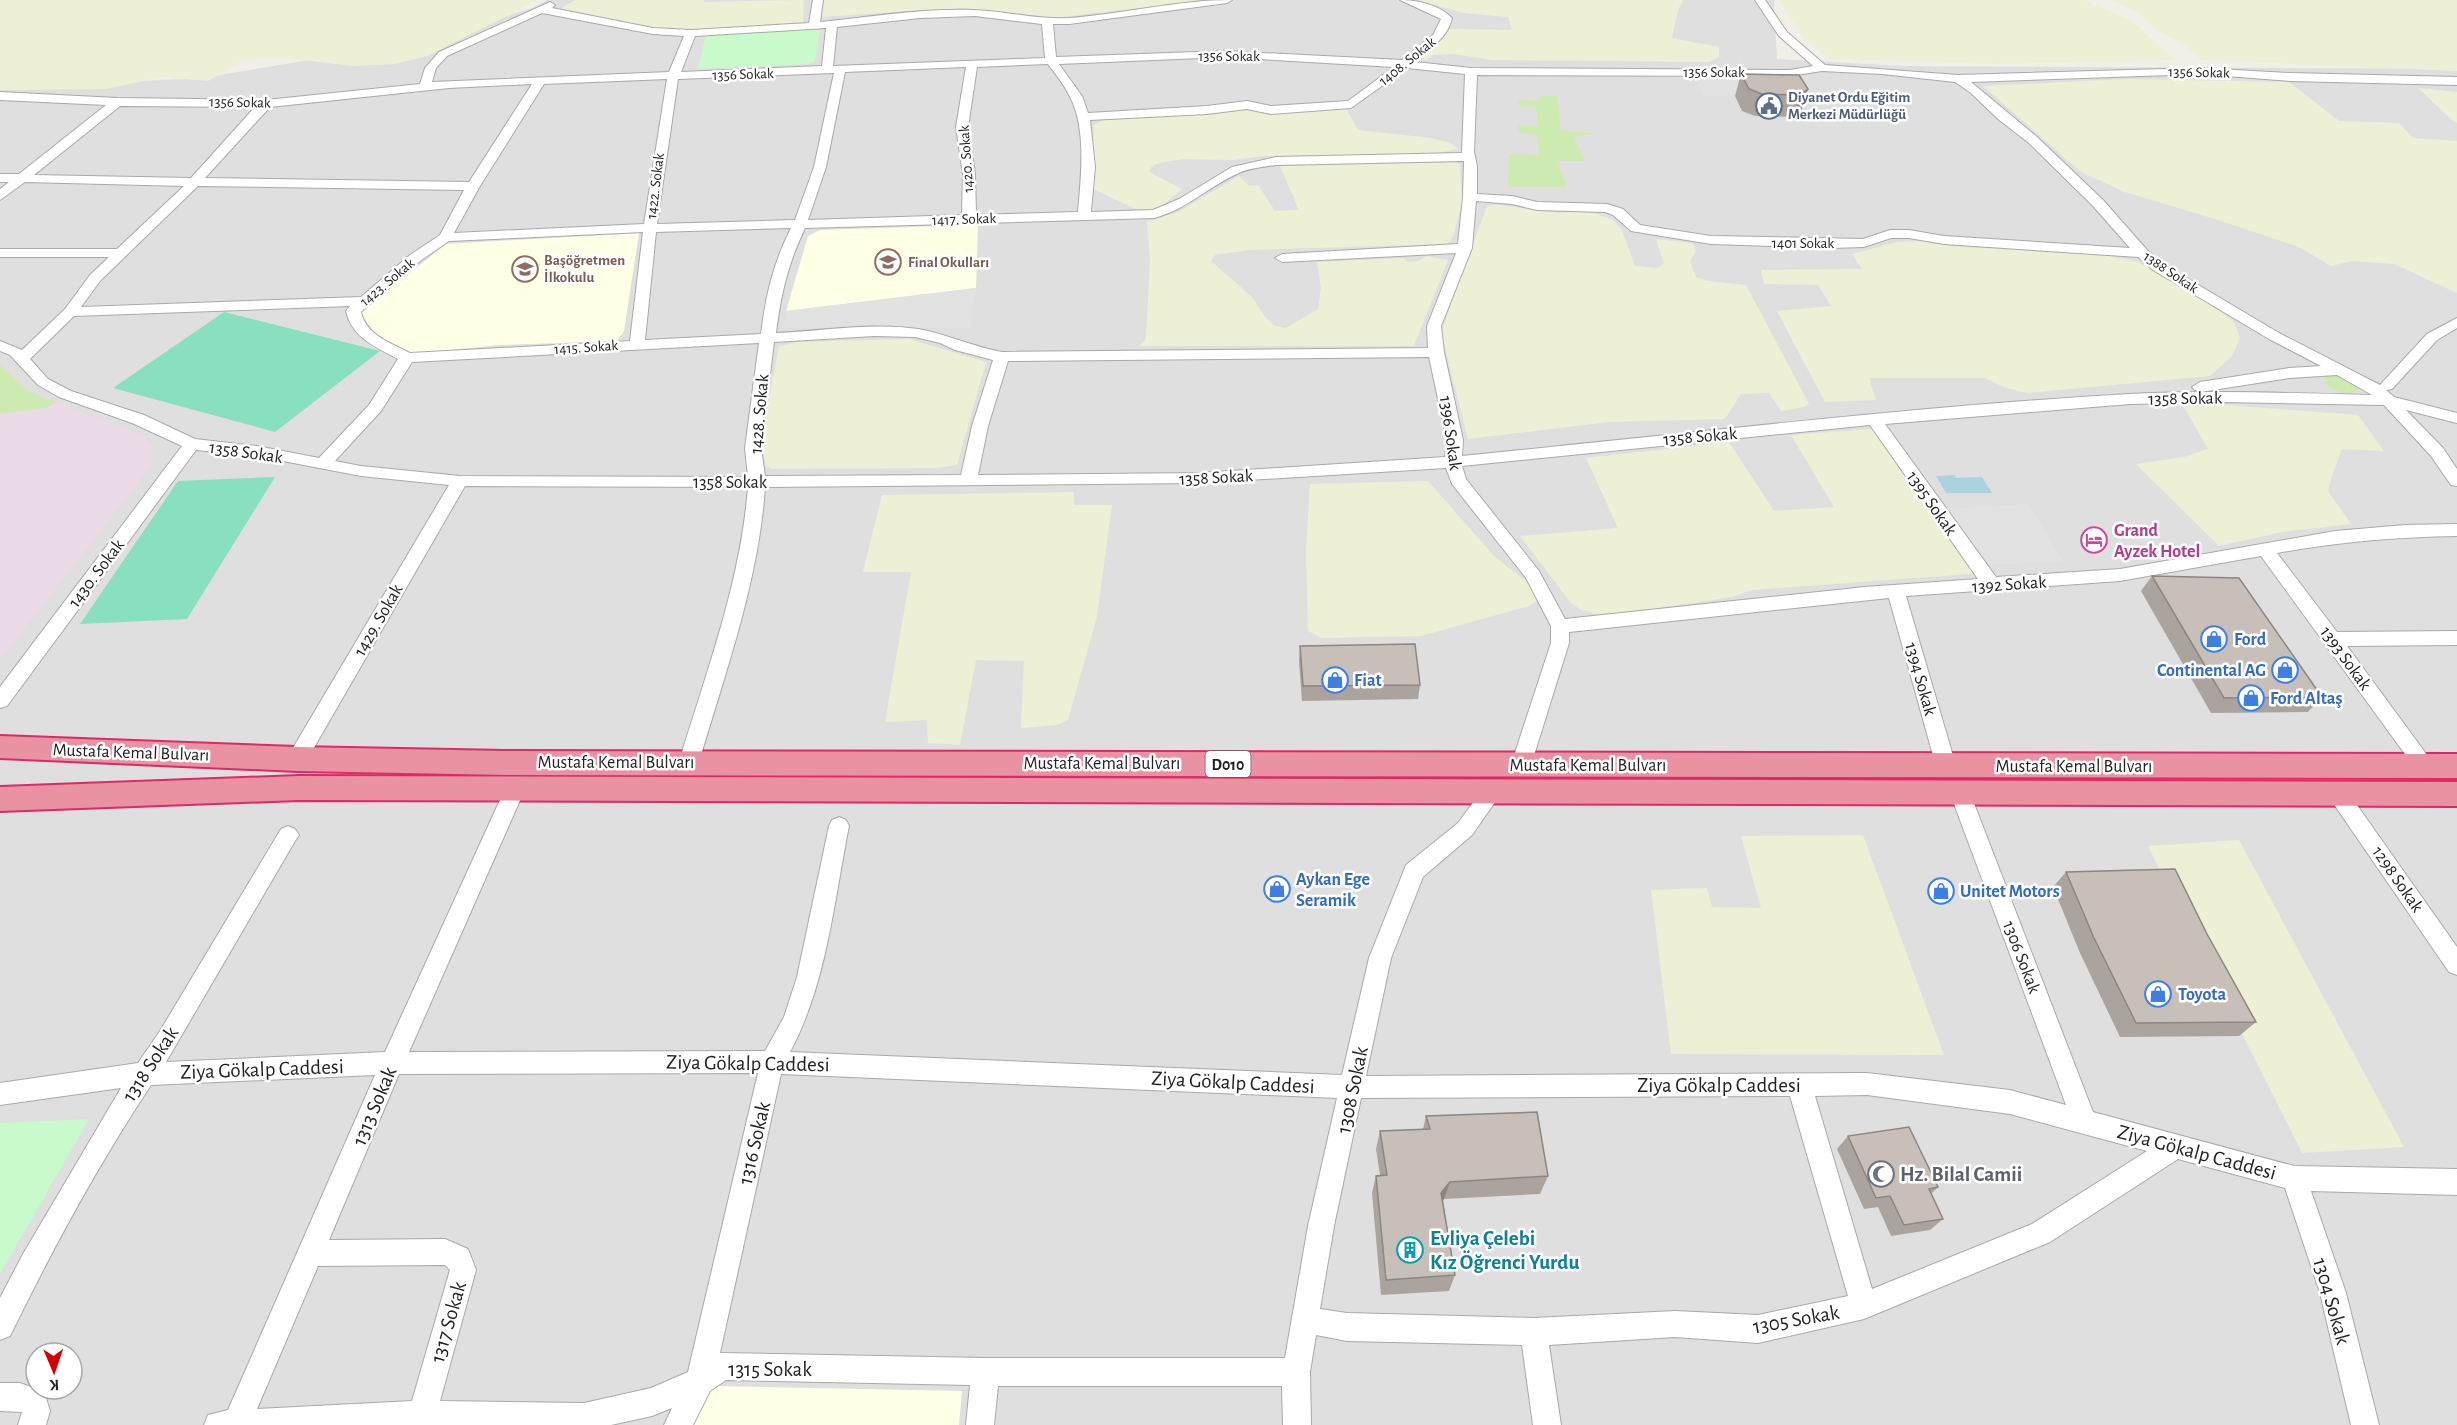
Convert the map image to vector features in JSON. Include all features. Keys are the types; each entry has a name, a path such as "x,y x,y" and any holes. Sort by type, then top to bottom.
{"highway":[{"name":"Mustafa Kemal Bulvarı","path":"0,747 297,759 506,763 2457,766"},
{"name":"Mustafa Kemal Bulvarı","path":"0,799 299,788 2457,794"}],"street":[{"path":"425,86 431,65 443,54 561,0"},
{"path":"814,26 818,0"},
{"path":"540,9 653,31 690,33 814,26 920,15 975,14 1047,22 1227,0"},
{"name":"1408. Sokak","path":"1083,117 1207,110 1247,105 1271,110 1351,104 1405,64 1437,37 1445,26 1447,18 1440,13 1405,0"},
{"path":"1760,0 1783,34 1822,68"},
{"path":"1047,22 1051,61 1076,96 1083,117 1089,167 1084,216"},
{"name":"1428. Sokak","path":"689,762 732,616 753,522 757,482 753,448 766,339 773,296 783,259 800,224 820,167 834,70 832,23"},
{"name":"1422. Sokak","path":"637,344 662,134 670,86 690,33"},
{"name":"1356 Sokak","path":"0,96 117,102 266,104 425,86 1225,54 1405,64 1471,71 1790,73 1822,68 1899,72 1958,79 2200,71 2457,81"},
{"name":"1420. Sokak","path":"969,218 969,174 962,127 972,64"},
{"name":"1396 Sokak","path":"1471,71 1468,152 1470,197 1465,248 1434,326 1436,352 1455,440 1453,462 1458,480 1533,575 1560,626"},
{"name":"1388 Sokak","path":"1958,79 1975,90 2002,116 2033,140 2098,203 2142,253 2158,267 2337,370"},
{"path":"446,237 448,227 540,81"},
{"path":"0,196 117,102"},
{"path":"21,359 70,312 95,278 195,182 249,120 266,104"},
{"name":"1417. Sokak","path":"446,237 650,228 1154,214 1168,210 1233,171 1276,161 1470,157"},
{"path":"0,178 473,186"},
{"name":"1401 Sokak","path":"1470,197 1512,200 1537,206 1607,208 1618,212 1636,228 1711,240 1864,243 1890,234 1908,234 1954,241 2142,253"},
{"name":"1423. Sokak","path":"407,358 369,336 354,321 353,311 415,258 446,237"},
{"path":"1282,258 1465,248"},
{"path":"0,253 120,253"},
{"path":"70,312 362,301"},
{"path":"2237,314 2331,400"},
{"path":"2387,393 2432,337 2457,322"},
{"name":"1415. Sokak","path":"407,358 874,332 915,333 945,339 979,353 1002,357 1436,352"},
{"name":"1358 Sokak","path":"0,345 4,345 21,359 43,382 65,394 138,420 192,444 256,451 322,465 460,480 757,482 1199,478 1453,462 1874,420 2130,399 2221,397 2331,400 2387,393 2457,418"},
{"path":"968,481 980,426 1002,357"},
{"path":"322,465 375,408 407,358"},
{"path":"2130,399 2301,372 2337,370 2387,393 2457,408"},
{"path":"2387,393 2437,452 2457,481"},
{"name":"1395 Sokak","path":"1874,420 1991,584"},
{"name":"1430. Sokak","path":"0,701 192,444"},
{"name":"1429. Sokak","path":"297,759 460,480"},
{"name":"1392 Sokak","path":"1560,626 1865,593 2120,575 2335,537 2457,530"},
{"name":"1393 Sokak","path":"2267,550 2272,560 2425,766"},
{"name":"1394 Sokak","path":"1896,592 1946,766"},
{"path":"1521,765 1560,643 1560,626"},
{"path":"2332,639 2457,638"},
{"name":"1313 Sokak","path":"230,1424 311,1253 392,1063 515,789"},
{"name":"1308 Sokak","path":"1297,1425 1296,1372 1321,1226 1380,958 1414,871 1465,829 1492,792"},
{"name":"1306 Sokak","path":"1960,794 2084,1120"},
{"name":"1298 Sokak","path":"2338,794 2457,965"},
{"name":"1316 Sokak","path":"678,1425 700,1381 772,1062 795,1020 808,977 839,826"},
{"name":"1318 Sokak","path":"0,1326 32,1263 288,835"},
{"name":"Ziya Gökalp Caddesi","path":"0,1094 143,1074 392,1063 772,1062 1353,1087 1867,1084 2010,1102 2294,1178 2457,1182"},
{"path":"1798,1084 1864,1306"},
{"name":"1305 Sokak","path":"1306,1320 1347,1327 1534,1332 1675,1324 1758,1329 1864,1306 2041,1233 2175,1147"},
{"name":"1304 Sokak","path":"2294,1178 2333,1293 2365,1425"},
{"name":"1317 Sokak","path":"311,1253 445,1252 459,1258 463,1270 421,1420"},
{"path":"1534,1332 1547,1425"},
{"name":"1315 Sokak","path":"230,1424 584,1417 652,1402 700,1381 722,1366 985,1372 1296,1372"},
{"path":"980,1425 985,1372"},
{"path":"0,1397 20,1397 33,1414"}],"shaded area":[{"path":"0,0 538,0 427,56 394,64 354,66 284,58 244,60 208,81 162,77 106,89 0,90"},
{"path":"547,0 831,0 830,15 965,8 1034,18 1162,0 1774,0 1777,59 1903,66 2457,69 2457,1425 0,1425 0,88 202,78 434,39 532,8"},
{"path":"576,0 704,0 704,2 804,0 803,23 664,30 563,10 563,7"},
{"path":"824,0 1204,0 1029,19 969,7 822,17"},
{"path":"1417,0 1683,0 1678,10 1672,38 1719,47 1719,57 1709,62 1492,60 1454,54 1434,55 1425,60 1423,57 1450,29 1512,30 1508,17 1464,13"},
{"path":"1779,0 2085,0 2133,22 2175,60 1997,64 1830,59 1804,39"},
{"path":"2110,0 2457,0 2457,71 2201,60 2186,46 2156,30 2137,12"},
{"path":"1694,77 1800,78 1808,95 1703,96"},
{"path":"2128,79 2289,82 2339,121 2399,123 2413,138 2457,141 2457,293 2394,264 2352,261 2331,266 2299,247 2125,192 2081,172 1983,86"},
{"path":"2418,88 2457,92 2457,123 2453,121"},
{"path":"1345,107 1358,130 1431,138 1451,143 1458,149 1429,155 1263,156 1234,160 1183,159 1159,163 1151,167 1149,172 1182,189 1161,207 1146,210 1136,209 1091,188 1094,125 1103,120 1228,112 1242,108 1263,112"},
{"path":"1456,162 1460,165 1462,204 1453,236 1448,244 1249,250 1215,255 1211,261 1252,297 1265,317 1275,326 1286,328 1318,309 1321,288 1317,262 1404,258 1407,262 1419,261 1426,256 1448,260 1414,346 1139,346 1146,339 1150,260 1147,222 1178,212 1239,176 1249,186 1258,185 1275,211 1299,210 1280,166"},
{"path":"1497,205 1557,213 1586,210 1613,220 1622,230 1635,266 1657,268 1664,264 1656,239 1692,243 1696,250 1690,262 1696,277 1707,281 1746,285 1809,404 1781,411 1769,393 1741,394 1725,419 1609,422 1468,439 1441,332 1487,206"},
{"name":"Final Okulları","path":"978,225 976,288 786,311 808,236 820,230"},
{"name":"Başöğretmen İlkokulu","path":"639,233 624,331 617,341 499,345 410,354 374,333 360,313 446,244"},
{"path":"1921,241 1961,247 2106,255 2138,262 2203,299 2234,322 2240,338 2232,356 2210,376 2027,393 2006,388 1985,378 1869,378 1876,400 1825,402 1777,311 1831,306 1818,285 1764,284 1761,270 1862,269 1852,254 1897,242"},
{"path":"976,288 970,328 781,328 786,311"},
{"path":"909,339 986,362 957,465 936,468 771,469 766,466 761,441 779,347 796,342"},
{"path":"0,365 28,391 145,436 152,446 151,466 0,660"},
{"path":"2226,405 2358,415 2384,451 2342,449 2328,491 2351,524 2282,532 2219,546 2136,464 2184,457 2208,449 2184,407"},
{"path":"1885,428 1982,573 1751,590 1732,597 1604,616 1581,610 1571,603 1520,536 1618,528 1586,458 1729,442 1774,511 1834,507 1791,435"},
{"path":"1428,481 1494,556 1533,587 1537,601 1529,606 1421,636 1322,638 1308,631 1306,551 1310,484"},
{"path":"1074,492 1074,505 1112,505 1097,616 1068,720 1057,725 1021,728 1024,661 976,660 960,745 928,743 927,720 885,722 911,572 863,572 882,495"},
{"path":"2028,504 2064,562 1979,565 1945,509"},
{"path":"1863,835 1944,1055 1671,1054 1651,890 1707,888 1712,907 1761,908 1741,836"},
{"path":"2239,840 2404,1147 2302,1153 2148,846"},
{"path":"714,1386 962,1391 959,1425 692,1425"}],"green space":[{"path":"813,29 820,31 815,61 808,64 698,69 706,34"},
{"path":"1540,96 1557,96 1561,131 1596,133 1574,137 1585,161 1557,161 1567,187 1508,187 1509,154 1539,155 1537,134 1519,133 1518,125 1538,126 1536,107 1519,106 1518,100 1540,101"},
{"path":"224,312 380,351 275,432 113,388"},
{"path":"0,365 28,391 56,402 46,408 0,414"},
{"path":"2336,375 2358,387 2358,390 2349,393 2340,392 2325,383 2324,377"},
{"path":"275,477 187,619 80,624 178,481"},
{"path":"89,1119 0,1274 0,1123"}],"water":[{"path":"1954,475 1956,478 1982,477 1992,493 1946,493 1936,476"}],"building":[{"path":"1741,74 1799,75 1808,89 1800,95 1762,94 1749,89"},
{"path":"2152,576 2239,578 2322,697 2224,698"},
{"path":"1415,644 1420,685 1303,686 1300,646"},
{"path":"2175,869 2207,934 2256,1022 2136,1023 2094,938 2066,872"},
{"name":"Evliya Çelebi Kız Öğrenci Yurdu","path":"1537,1112 1548,1176 1450,1182 1441,1193 1455,1275 1386,1280 1376,1176 1387,1175 1380,1131 1430,1129 1426,1116"},
{"name":"Hz. Bilal Camii","path":"1909,1127 1938,1187 1929,1189 1943,1219 1904,1225 1890,1196 1876,1198 1848,1136"}],"place":[{"name":"Diyanet Ordu Eğitim Merkezi Müdürlüğü","path":"1769,106"},
{"name":"Final Okulları","path":"888,262"},
{"name":"Başöğretmen İlkokulu","path":"525,269"},
{"name":"Grand Ayzek Hotel","path":"2094,540"},
{"name":"Ford","path":"2214,639"},
{"name":"Continental AG","path":"2285,670"},
{"name":"Fiat","path":"1335,680"},
{"name":"Ford Altaş","path":"2251,698"},
{"name":"Aykan Ege Seramik","path":"1277,889"},
{"name":"Unitet Motors","path":"1941,891"},
{"name":"Toyota","path":"2158,994"},
{"name":"Hz. Bilal Camii","path":"1881,1174"},
{"name":"Evliya Çelebi Kız Öğrenci Yurdu","path":"1410,1250"}]}
